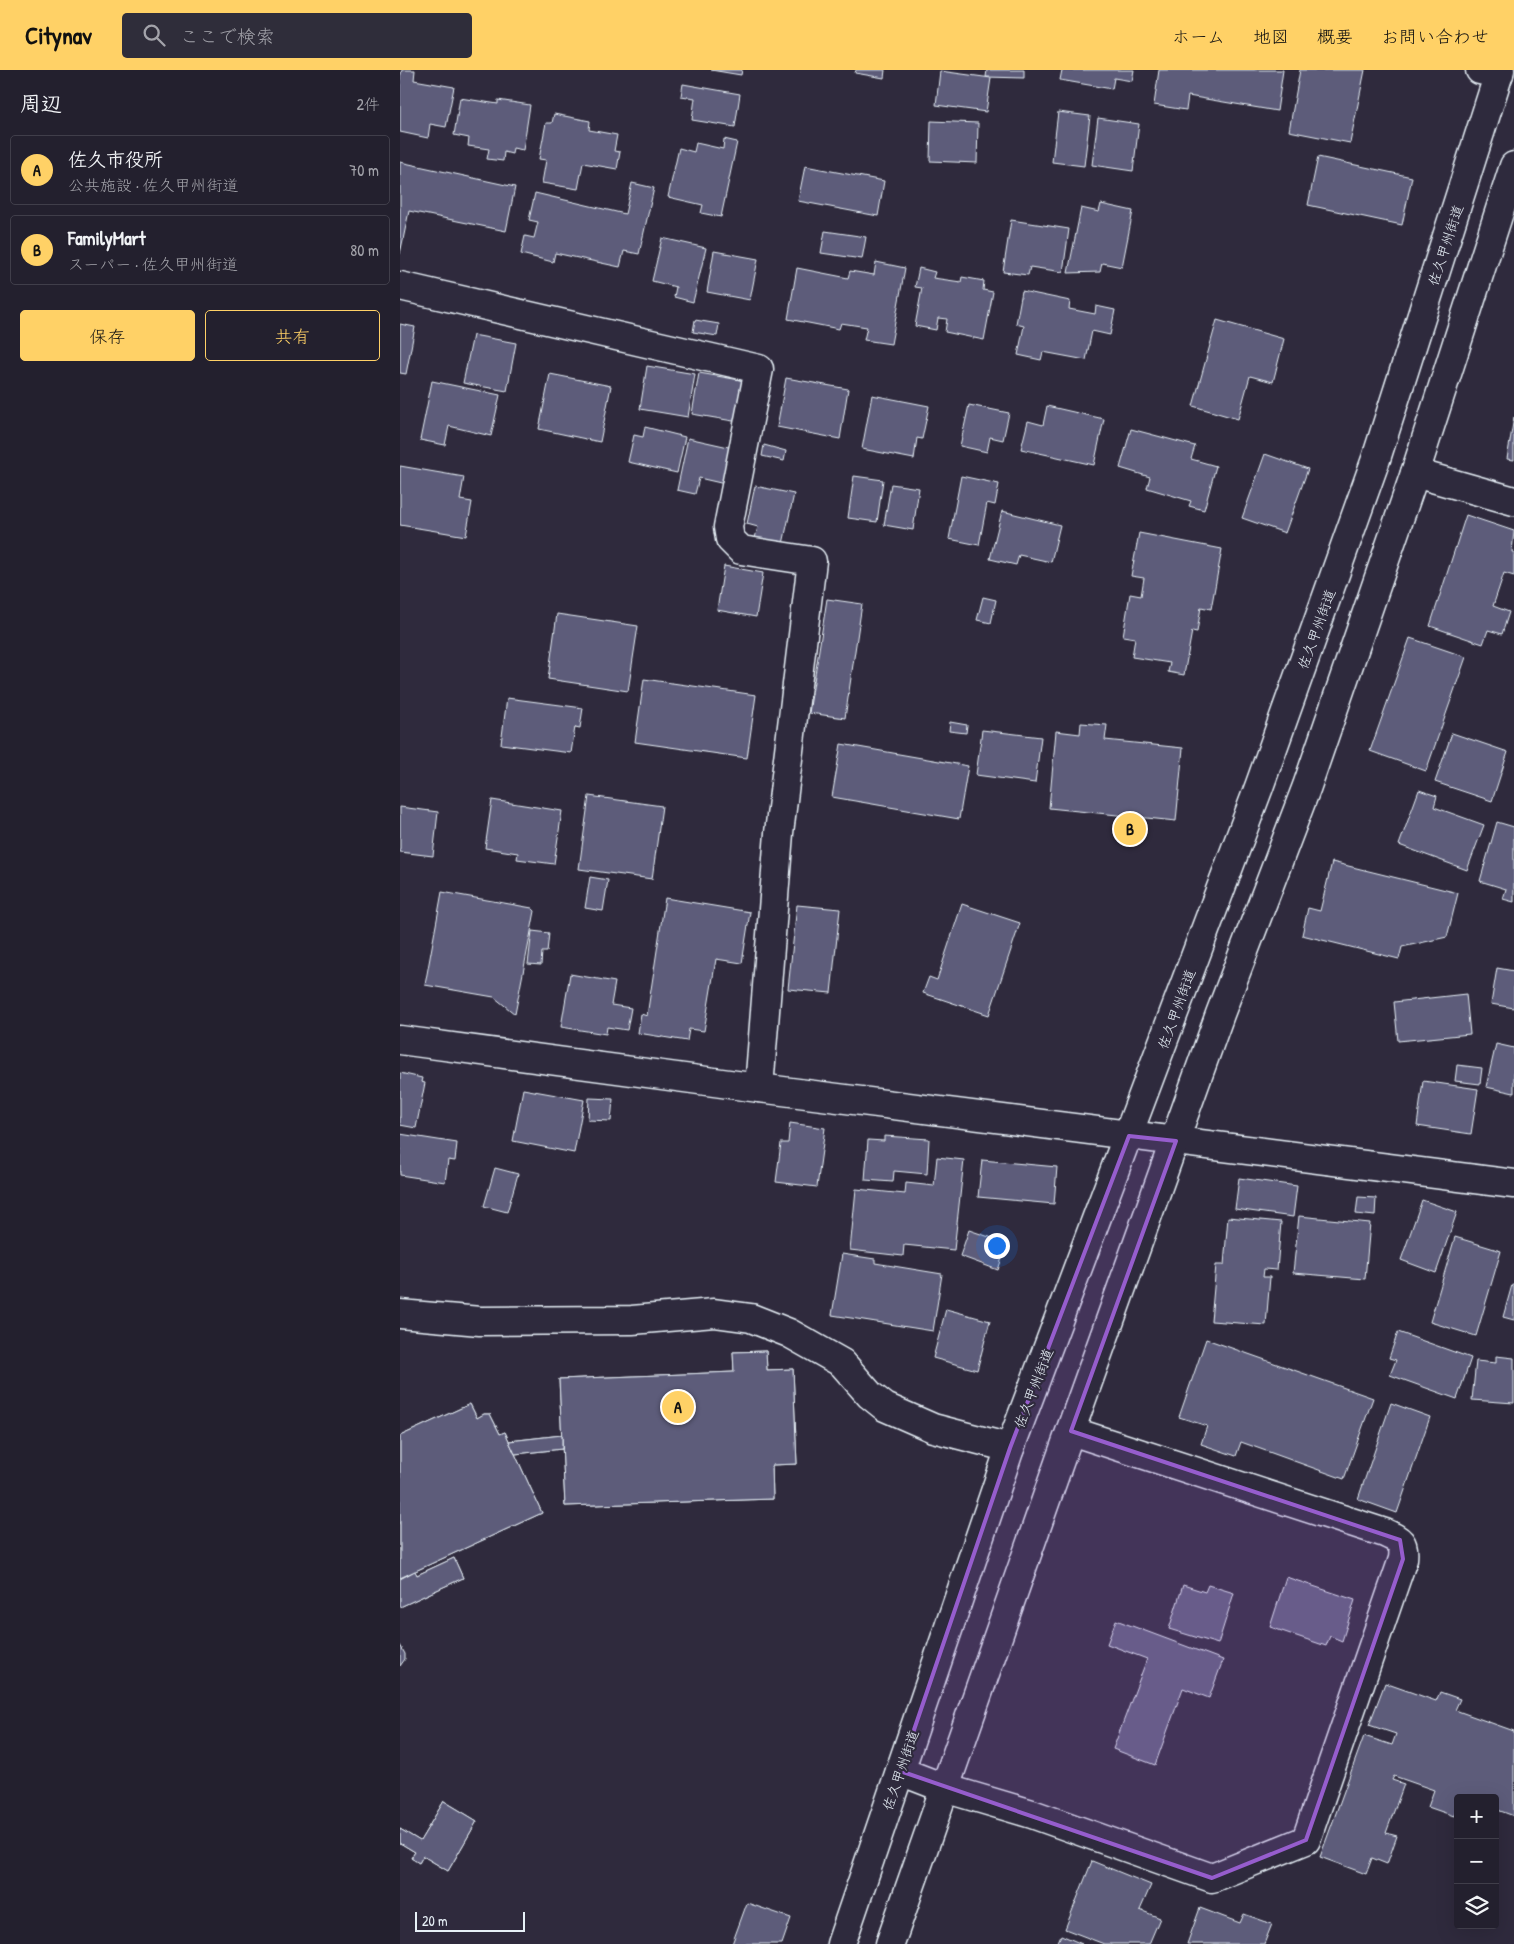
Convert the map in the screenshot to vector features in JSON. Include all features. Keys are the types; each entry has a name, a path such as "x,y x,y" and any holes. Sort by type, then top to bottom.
{"street":[{"name":"佐久甲州街道","path":"841,1944 1010,1448 1259,787 1376,459 1493,71"},
{"path":"890,1944 1224,1005 1307,786 1415,473 1514,166"},
{"path":"400,286 759,369 728,527 730,539 741,550 812,561 779,833 759,1088"},
{"path":"1415,473 1514,501"},
{"path":"400,1040 1129,1136 1514,1184"},
{"path":"400,1314 480,1321 632,1320 714,1313 751,1318 790,1333 842,1363 870,1395 885,1407 933,1428 1010,1448"},
{"path":"900,1771 944,1788 1032,1814 1212,1878 1306,1840 1402,1559 1404,1549 1400,1540 1385,1533 1071,1431"}],"highlighted area":[{"path":"1129,1136 1176,1141 1071,1431 1400,1540 1403,1559 1306,1840 1212,1878 900,1771 1010,1448"}],"building":[{"path":"402,70 415,70 414,80 454,87 446,127 430,124 428,138 400,132 400,77"},
{"path":"711,70 742,70 741,75"},
{"path":"856,70 885,70 884,78 855,73"},
{"path":"987,70 1024,70 1024,78 986,77"},
{"path":"1062,70 1134,70 1132,81 1114,78 1112,89 1060,80"},
{"path":"1159,70 1283,70 1277,111 1188,96 1186,110 1154,105"},
{"path":"1300,70 1365,70 1350,143 1289,131"},
{"path":"940,71 991,78 986,112 936,105"},
{"path":"683,84 740,94 735,127 692,120 695,98 681,96"},
{"path":"460,98 498,104 498,100 530,105 523,150 513,148 512,154 504,152 503,161 487,159 489,149 468,146 469,138 454,135"},
{"path":"1058,112 1090,116 1084,166 1052,162"},
{"path":"554,114 590,121 589,130 617,135 614,151 620,152 617,169 583,163 578,189 542,183 546,160 539,159 546,123 552,123"},
{"path":"1098,118 1139,124 1133,171 1092,165"},
{"path":"931,121 978,123 977,163 930,161"},
{"path":"724,139 737,142 721,217 701,213 703,205 668,197 679,148 694,152 696,143 723,149"},
{"path":"1318,157 1412,177 1402,225 1308,205"},
{"path":"400,162 515,187 506,231 409,211 400,254"},
{"path":"805,166 884,181 878,216 798,201"},
{"path":"632,183 654,188 639,254 624,251 620,267 555,253 553,262 521,254 525,236 534,238 538,222 529,220 535,193 625,214"},
{"path":"1101,204 1133,211 1122,267 1102,263 1100,272 1068,273 1081,208 1099,212"},
{"path":"1011,220 1069,229 1063,272 1030,267 1028,275 1003,272"},
{"path":"825,231 866,237 862,259 821,253"},
{"path":"662,238 706,248 693,302 674,297 676,287 652,281"},
{"path":"714,251 758,259 750,300 707,292"},
{"path":"876,262 905,268 891,344 864,340 867,327 841,323 839,329 788,319 797,268 848,278 850,271 874,275"},
{"path":"919,268 935,272 933,278 961,282 962,277 984,281 983,290 993,292 984,340 945,332 947,319 938,318 936,330 915,326 922,288 915,287"},
{"path":"1022,291 1070,301 1069,309 1095,314 1096,306 1115,310 1110,335 1092,331 1086,360 1043,352 1041,360 1018,355 1024,326 1016,324"},
{"path":"695,320 719,324 717,336 693,332"},
{"path":"1217,320 1284,339 1273,382 1250,376 1238,419 1193,406"},
{"path":"400,324 415,327 406,374 400,373"},
{"path":"473,335 516,343 507,391 463,383"},
{"path":"647,366 695,374 688,417 640,409"},
{"path":"699,373 746,381 739,422 692,414"},
{"path":"550,374 611,386 600,442 539,429"},
{"path":"786,378 848,389 840,439 777,427"},
{"path":"432,381 500,395 491,436 449,426 445,445 420,440"},
{"path":"872,395 929,406 922,439 917,438 914,459 862,449"},
{"path":"969,405 1009,413 1003,440 990,437 987,452 960,446"},
{"path":"1047,406 1104,419 1094,465 1021,449 1028,421 1043,425"},
{"path":"1514,417 1514,460 1507,459"},
{"path":"645,427 685,437 677,473 628,462 634,435 643,437"},
{"path":"1131,429 1195,446 1191,459 1216,466 1204,510 1189,506 1191,501 1147,488 1150,477 1120,468"},
{"path":"688,438 733,448 725,484 699,478 695,494 677,490"},
{"path":"764,445 786,451 784,461 762,456"},
{"path":"1265,454 1308,469 1285,533 1242,518"},
{"path":"400,466 464,477 460,500 472,502 466,536 400,525"},
{"path":"854,476 883,480 877,522 848,518"},
{"path":"961,476 999,484 995,505 987,503 979,545 949,539"},
{"path":"891,484 919,488 913,530 884,525"},
{"path":"755,486 794,494 783,544 755,538 758,527 747,524"},
{"path":"1002,511 1060,525 1051,562 1019,555 1016,565 990,559"},
{"path":"1466,515 1514,531 1512,552 1514,552 1514,576 1504,573 1493,606 1509,612 1502,634 1488,630 1483,644 1430,626"},
{"path":"1139,533 1222,549 1211,609 1201,607 1197,632 1192,631 1184,675 1168,672 1170,663 1132,657 1135,638 1123,636 1130,594 1141,596 1144,578 1131,576"},
{"path":"724,566 763,573 756,617 717,610"},
{"path":"983,597 996,600 991,623 977,620"},
{"path":"827,599 862,604 845,718 809,713"},
{"path":"557,614 638,626 628,691 548,679"},
{"path":"1410,638 1466,657 1426,771 1370,751"},
{"path":"644,679 756,695 747,758 635,742"},
{"path":"507,698 583,708 580,728 575,727 571,753 501,744"},
{"path":"950,722 967,725 966,733 949,731"},
{"path":"1081,723 1107,725 1105,740 1183,748 1176,821 1049,808 1056,731 1080,734"},
{"path":"982,730 1041,737 1035,783 976,775"},
{"path":"1452,733 1508,752 1492,801 1435,782"},
{"path":"841,744 968,766 959,819 832,797"},
{"path":"1419,790 1437,796 1434,807 1484,825 1467,870 1399,845"},
{"path":"589,796 662,806 652,879 579,869"},
{"path":"492,800 562,811 554,864 517,859 518,853 485,848"},
{"path":"400,807 438,812 433,856 400,852"},
{"path":"1497,822 1514,827 1514,902 1503,899 1506,889 1480,881"},
{"path":"1332,862 1458,893 1447,937 1402,947 1399,959 1302,935 1308,908 1320,911"},
{"path":"590,877 608,880 603,911 585,908"},
{"path":"442,892 532,908 535,911 515,1014 494,997 425,985"},
{"path":"665,898 750,912 742,963 716,959 704,1031 689,1029 687,1041 638,1033 641,1014 647,1016"},
{"path":"962,904 1020,923 989,1015 923,993 929,977 937,980"},
{"path":"797,905 840,909 831,993 788,989"},
{"path":"532,931 549,933 547,952 542,952 541,965 528,964"},
{"path":"1497,968 1514,971 1514,1008 1491,1004"},
{"path":"570,974 615,982 611,1005 631,1008 627,1030 607,1027 606,1034 561,1027"},
{"path":"1466,994 1470,1034 1398,1041 1394,1002"},
{"path":"1496,1044 1514,1048 1514,1093 1486,1087"},
{"path":"1457,1065 1482,1068 1480,1084 1455,1081"},
{"path":"400,1073 422,1078 421,1082 425,1083 416,1128 400,1125"},
{"path":"1423,1081 1478,1089 1471,1134 1417,1126"},
{"path":"523,1089 584,1100 574,1153 513,1141"},
{"path":"589,1098 613,1099 611,1121 588,1120"},
{"path":"790,1123 825,1128 817,1187 776,1182 781,1143 788,1143"},
{"path":"400,1134 457,1143 455,1161 448,1160 445,1182 400,1175"},
{"path":"884,1136 929,1139 927,1174 894,1171 893,1182 865,1180 868,1140 884,1141"},
{"path":"937,1157 964,1160 954,1250 904,1245 903,1256 850,1250 856,1189 905,1194 906,1183 934,1186"},
{"path":"982,1160 1057,1167 1054,1204 978,1197"},
{"path":"495,1168 518,1174 507,1212 484,1206"},
{"path":"1239,1178 1297,1186 1293,1217 1235,1209"},
{"path":"1358,1197 1376,1198 1375,1216 1356,1214"},
{"path":"1422,1200 1457,1212 1436,1273 1401,1260"},
{"path":"1299,1216 1370,1223 1365,1279 1293,1273"},
{"path":"1228,1217 1281,1222 1277,1270 1264,1269 1263,1277 1270,1277 1266,1325 1211,1321 1216,1265 1224,1265"},
{"path":"969,1230 1007,1243 998,1270 960,1256"},
{"path":"1455,1237 1501,1251 1476,1336 1430,1322"},
{"path":"842,1254 875,1259 875,1263 942,1274 933,1331 832,1315"},
{"path":"1512,1285 1514,1285 1514,1320 1503,1317"},
{"path":"946,1309 990,1321 977,1370 933,1358"},
{"path":"1398,1332 1471,1358 1457,1399 1390,1375 1396,1360 1389,1358"},
{"path":"1206,1339 1373,1398 1344,1479 1241,1442 1236,1456 1201,1444 1207,1426 1179,1417"},
{"path":"766,1351 767,1370 793,1369 797,1464 772,1465 773,1499 565,1506 559,1379 734,1372 733,1352"},
{"path":"766,1351 767,1370 793,1369 797,1464 772,1465 773,1499 565,1506 559,1379 734,1372 733,1352"},
{"path":"1496,1356 1514,1358 1514,1403 1472,1400 1476,1361 1496,1363"},
{"path":"1391,1403 1430,1417 1397,1513 1358,1499"},
{"path":"470,1404 477,1418 484,1414 490,1414 500,1434 505,1432 542,1513 400,1578 400,1436"},
{"path":"470,1404 477,1418 484,1414 490,1414 500,1434 505,1432 542,1513 400,1578 400,1436"},
{"path":"562,1435 562,1449 515,1454 509,1441"},
{"path":"562,1435 562,1449 515,1454 509,1441"},
{"path":"454,1558 463,1578 400,1607 400,1579 415,1572 417,1575"},
{"path":"454,1558 463,1578 400,1607 400,1579 415,1571 417,1575"},
{"path":"1286,1577 1355,1600 1342,1641 1330,1636 1326,1646 1270,1627"},
{"path":"1183,1585 1205,1592 1208,1585 1234,1593 1218,1644 1169,1629"},
{"path":"1116,1620 1223,1660 1209,1698 1183,1688 1155,1765 1113,1749 1147,1659 1107,1644"},
{"path":"400,1645 405,1654 405,1659 400,1666"},
{"path":"1385,1683 1436,1701 1440,1692 1460,1699 1455,1710 1514,1731 1514,1816 1499,1810 1499,1794 1454,1794 1454,1816 1428,1807 1434,1790 1394,1776 1392,1780 1404,1784 1386,1833 1397,1836 1387,1864 1372,1858 1366,1874 1320,1857 1364,1736 1392,1745 1396,1734 1369,1725"},
{"path":"444,1801 477,1821 448,1871 423,1856 419,1863 411,1858 415,1852 400,1843 400,1829 420,1841"},
{"path":"444,1801 477,1821 448,1871 423,1856 419,1863 411,1858 415,1852 400,1843 400,1829 420,1841"},
{"path":"1092,1861 1151,1885 1140,1910 1160,1918 1149,1944 1104,1944 1065,1929"},
{"path":"747,1903 791,1918 782,1944 732,1944"},
{"path":"1200,1908 1240,1923 1244,1914 1272,1924 1264,1944 1187,1944"},
{"path":"1061,1935 1082,1944 1057,1944"}],"place":[{"name":"FamilyMart","path":"1130,829"},
{"name":"佐久市役所","path":"678,1407"}]}
